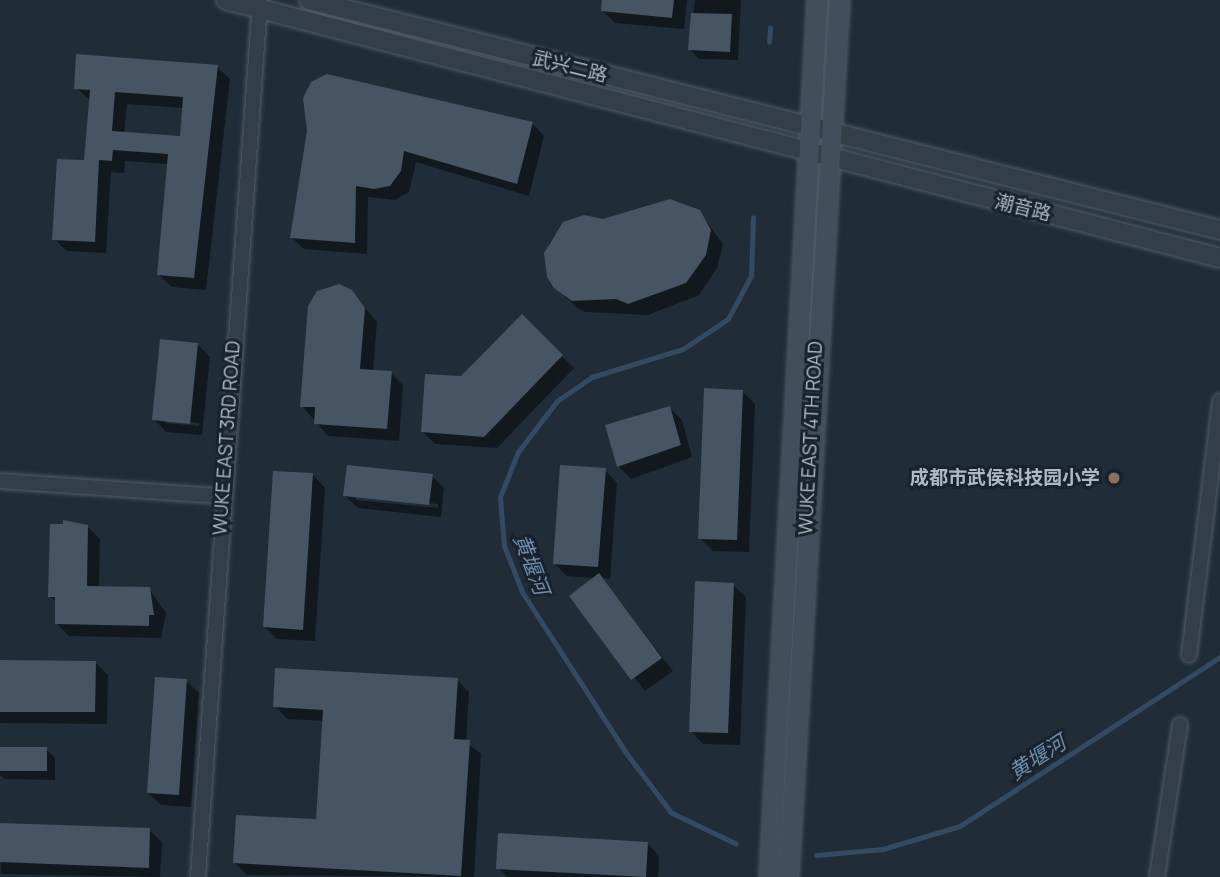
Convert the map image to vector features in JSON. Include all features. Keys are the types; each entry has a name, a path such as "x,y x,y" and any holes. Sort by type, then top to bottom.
{"main road":[{"name":"WUKE EAST 4TH ROAD","path":"788,877 817,156 809,128 817,0"},
{"name":"WUKE EAST 4TH ROAD","path":"769,877 817,156 831,131 839,0"}],"street":[{"name":"潮音路","path":"226,0 260,4 817,156 1220,258"},
{"name":"武兴二路","path":"309,0 809,128 831,131"},
{"name":"WUKE EAST 3RD ROAD","path":"198,877 222,496 260,4"},
{"name":"潮音路","path":"831,131 1220,230"},
{"path":"1189,655 1220,401"},
{"path":"0,481 222,496"},
{"path":"1157,877 1180,725"}],"building":[{"path":"602,0 674,0 672,18 601,11"},
{"path":"691,13 732,14 730,52 688,50"},
{"path":"76,54 218,65 194,278 157,275 168,154 113,150 112,161 99,160 95,242 52,240 57,159 84,160 90,90 74,89","holes":["115,92 183,97 180,136 112,131"]},
{"path":"327,74 533,122 517,184 404,151 401,171 390,186 374,189 356,186 355,243 290,238 307,131 303,98 311,82"},
{"path":"670,199 700,210 711,230 706,255 686,283 628,304 616,299 572,301 554,288 547,277 544,253 563,222 584,215 603,219"},
{"path":"339,284 352,290 365,308 360,369 392,371 387,429 314,424 315,407 300,407 308,306 317,291"},
{"path":"522,314 563,355 484,437 421,432 425,374 461,376"},
{"path":"160,339 198,343 190,424 152,420"},
{"path":"704,388 743,390 737,540 698,539"},
{"path":"670,406 681,445 617,467 605,425"},
{"path":"347,465 433,474 429,505 343,496"},
{"path":"560,465 606,468 598,567 553,564"},
{"path":"273,471 313,473 303,630 263,627"},
{"path":"63,520 88,525 87,586 150,587 154,615 149,615 149,626 55,624 55,597 48,597 50,524 63,524"},
{"path":"599,573 662,658 631,680 569,596"},
{"path":"695,581 734,583 728,733 689,732"},
{"path":"0,660 96,661 95,712 0,712"},
{"path":"275,668 458,678 454,739 470,740 461,876 233,863 236,815 316,819 323,710 273,707"},
{"path":"155,677 187,679 179,795 147,793"},
{"path":"0,747 47,747 47,771 0,771"},
{"path":"0,823 150,828 149,868 0,862"},
{"path":"498,833 648,842 646,877 496,869"}],"waterway":[{"name":"黄堰河","path":"769,42 770,28"},
{"name":"黄堰河","path":"736,844 671,813 626,753 522,592 504,546 500,497 518,452 557,401 592,377 683,349 728,319 751,276 753,218"},
{"name":"黄堰河","path":"816,855 883,849 960,826 1220,657"}],"place":[{"name":"成都市武侯科技园小学","path":"1114,478"}]}
